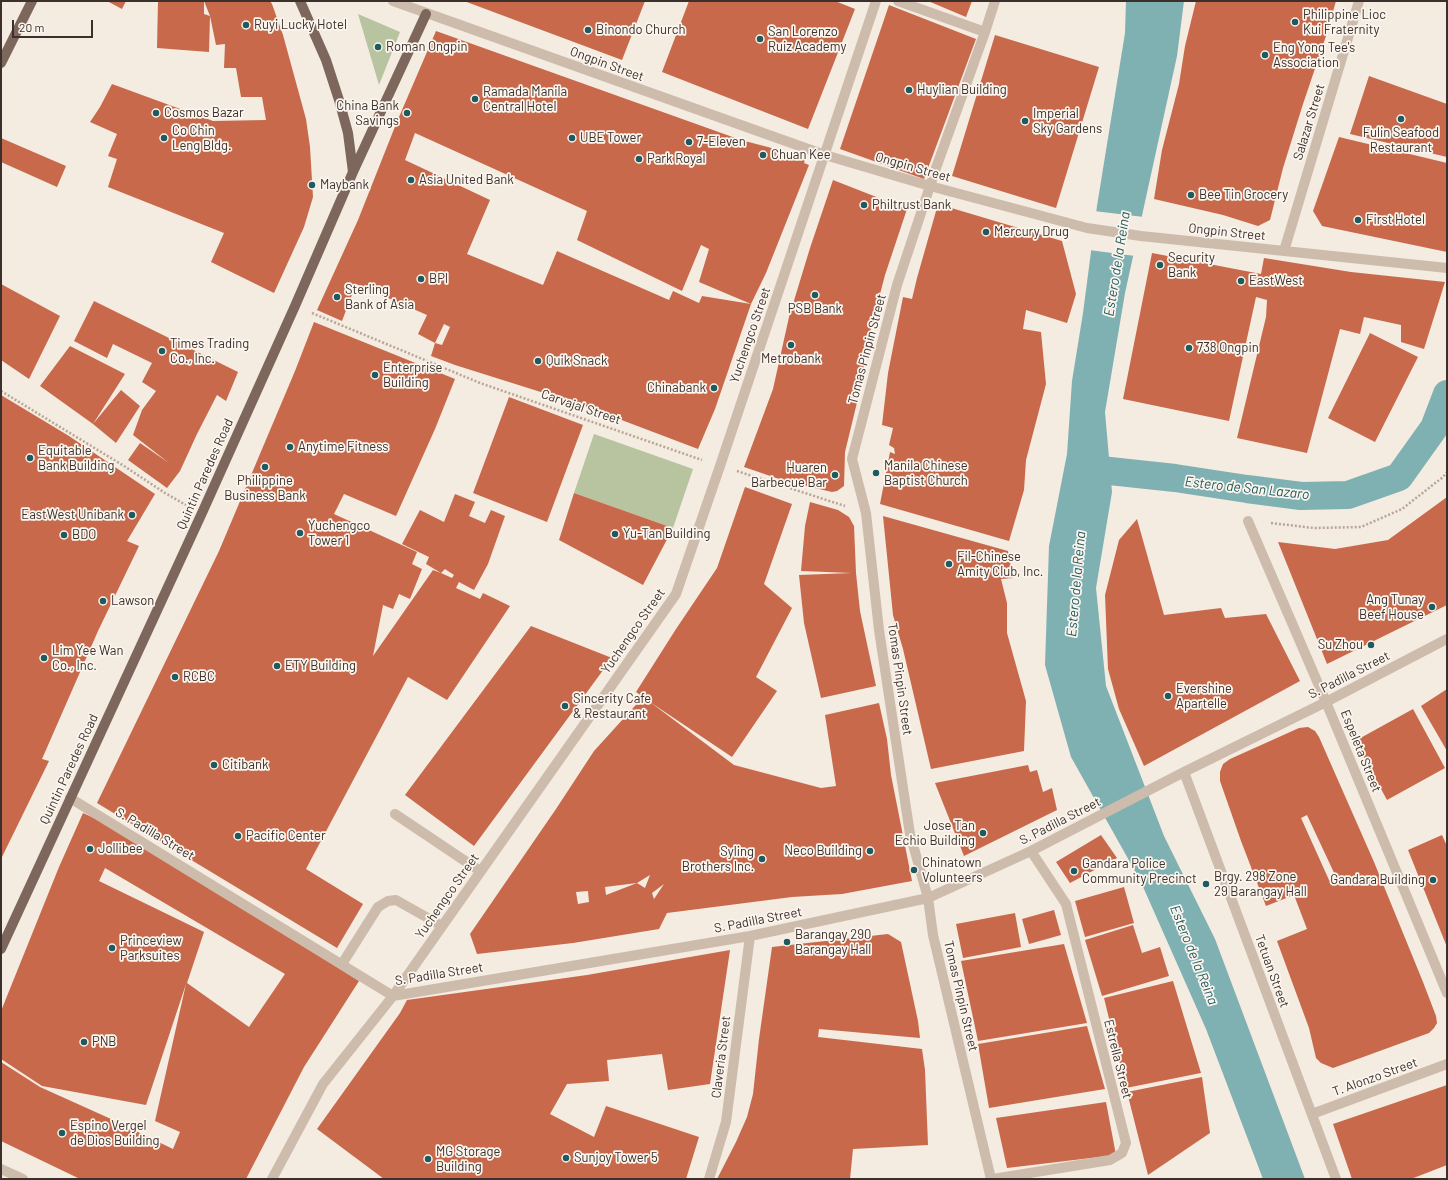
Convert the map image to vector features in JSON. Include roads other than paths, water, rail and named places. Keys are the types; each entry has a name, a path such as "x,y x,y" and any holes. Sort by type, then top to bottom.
{"main road":[{"path":"1,62 32,1"},
{"path":"300,3 326,60 339,100 348,133 353,172"},
{"name":"Quintin Paredes Road","path":"1,949 202,513 295,306 353,172 426,14"}],"street":[{"name":"Ongpin Street","path":"393,1 825,156 1087,228 1141,236 1447,268"},
{"name":"Yuchengco Street","path":"272,1179 323,1084 393,996 676,594 825,156 876,1"},
{"path":"898,1 985,32"},
{"name":"Tomas Pinpin Street","path":"992,1179 933,935 928,898 910,834 880,630 866,513 852,459 897,285 930,186 996,1"},
{"name":"Salazar Street","path":"1284,250 1360,1"},
{"name":"Espeleta Street","path":"1248,521 1326,702 1447,994"},
{"name":"S. Padilla Street","path":"70,798 393,996 750,936 928,898 1031,851 1100,814 1326,702 1447,639"},
{"name":"Tetuan Street","path":"1184,772 1336,1179"},
{"path":"395,814 480,872"},
{"name":"Estrella Street","path":"992,1179 1110,1160 1122,1152 1126,1143 1066,904 1031,851"},
{"path":"342,964 378,908 388,901 396,900 442,926"},
{"name":"Claveria Street","path":"709,1179 726,1122 750,936"},
{"name":"T. Alonzo Street","path":"1312,1114 1447,1064"},
{"path":"1,1169 23,1179"}],"water":[{"name":"Estero de la Reina","path":"1126,1 1184,1 1177,56 1125,293 1105,412 1112,492 1096,588 1106,686 1164,836 1215,939 1305,1179 1263,1179 1206,1029 1140,880 1071,757 1045,665 1049,546 1067,454 1072,381 1083,313 1097,206 1125,33"}],"waterway":[{"name":"Estero de San Lazaro","path":"1091,469 1175,478 1301,496 1348,495 1399,477 1434,428 1447,394"}],"place":[{"name":"Philippine Lioc Kui Fraternity","path":"1295,22"},
{"name":"Ruyi Lucky Hotel","path":"246,25"},
{"name":"Binondo Church","path":"588,30"},
{"name":"San Lorenzo Ruiz Academy","path":"760,39"},
{"name":"Roman Ongpin","path":"378,47"},
{"name":"Eng Yong Tee's Association","path":"1265,55"},
{"name":"Huylian Building","path":"909,90"},
{"name":"Ramada Manila Central Hotel","path":"475,99"},
{"name":"Cosmos Bazar","path":"156,113"},
{"name":"China Bank Savings","path":"407,113"},
{"name":"Fulin Seafood Restaurant","path":"1401,119"},
{"name":"Imperial Sky Gardens","path":"1025,121"},
{"name":"Co Chin Leng Bldg.","path":"164,138"},
{"name":"UBE Tower","path":"572,138"},
{"name":"7-Eleven","path":"689,142"},
{"name":"Chuan Kee","path":"763,155"},
{"name":"Park Royal","path":"639,159"},
{"name":"Asia United Bank","path":"411,180"},
{"name":"Maybank","path":"312,185"},
{"name":"Bee Tin Grocery","path":"1191,195"},
{"name":"Philtrust Bank","path":"864,205"},
{"name":"First Hotel","path":"1358,220"},
{"name":"Mercury Drug","path":"986,232"},
{"name":"Security Bank","path":"1160,265"},
{"name":"BPI","path":"421,279"},
{"name":"EastWest","path":"1241,281"},
{"name":"PSB Bank","path":"815,295"},
{"name":"Sterling Bank of Asia","path":"337,297"},
{"name":"Metrobank","path":"791,345"},
{"name":"738 Ongpin","path":"1189,348"},
{"name":"Times Trading Co., Inc.","path":"162,351"},
{"name":"Quik Snack","path":"538,361"},
{"name":"Enterprise Building","path":"375,375"},
{"name":"Chinabank","path":"714,388"},
{"name":"Anytime Fitness","path":"290,447"},
{"name":"Equitable Bank Building","path":"30,458"},
{"name":"Philippine Business Bank","path":"265,467"},
{"name":"Manila Chinese Baptist Church","path":"876,473"},
{"name":"Huaren Barbecue Bar","path":"835,475"},
{"name":"EastWest Unibank","path":"132,515"},
{"name":"Yuchengco Tower 1","path":"300,533"},
{"name":"Yu-Tan Building","path":"615,534"},
{"name":"BDO","path":"64,535"},
{"name":"Fil-Chinese Amity Club, Inc.","path":"949,564"},
{"name":"Lawson","path":"103,601"},
{"name":"Ang Tunay Beef House","path":"1432,607"},
{"name":"Su Zhou","path":"1371,645"},
{"name":"Lim Yee Wan Co., Inc.","path":"44,658"},
{"name":"ETY Building","path":"277,666"},
{"name":"RCBC","path":"175,677"},
{"name":"Evershine Apartelle","path":"1168,696"},
{"name":"Sincerity Cafe & Restaurant","path":"565,706"},
{"name":"Citibank","path":"214,765"},
{"name":"Jose Tan Echio Building","path":"983,833"},
{"name":"Pacific Center","path":"238,836"},
{"name":"Jollibee","path":"90,849"},
{"name":"Neco Building","path":"870,851"},
{"name":"Syling Brothers Inc.","path":"762,859"},
{"name":"Chinatown Volunteers","path":"914,870"},
{"name":"Gandara Police Community Precinct","path":"1074,871"},
{"name":"Gandara Building","path":"1433,880"},
{"name":"Brgy. 298 Zone 29 Barangay Hall","path":"1206,884"},
{"name":"Barangay 290 Barangay Hall","path":"787,942"},
{"name":"Princeview Parksuites","path":"112,948"},
{"name":"PNB","path":"84,1042"},
{"name":"Espino Vergel de Dios Building","path":"62,1133"},
{"name":"Sunjoy Tower 5","path":"566,1158"},
{"name":"MG Storage Building","path":"428,1159"}]}
